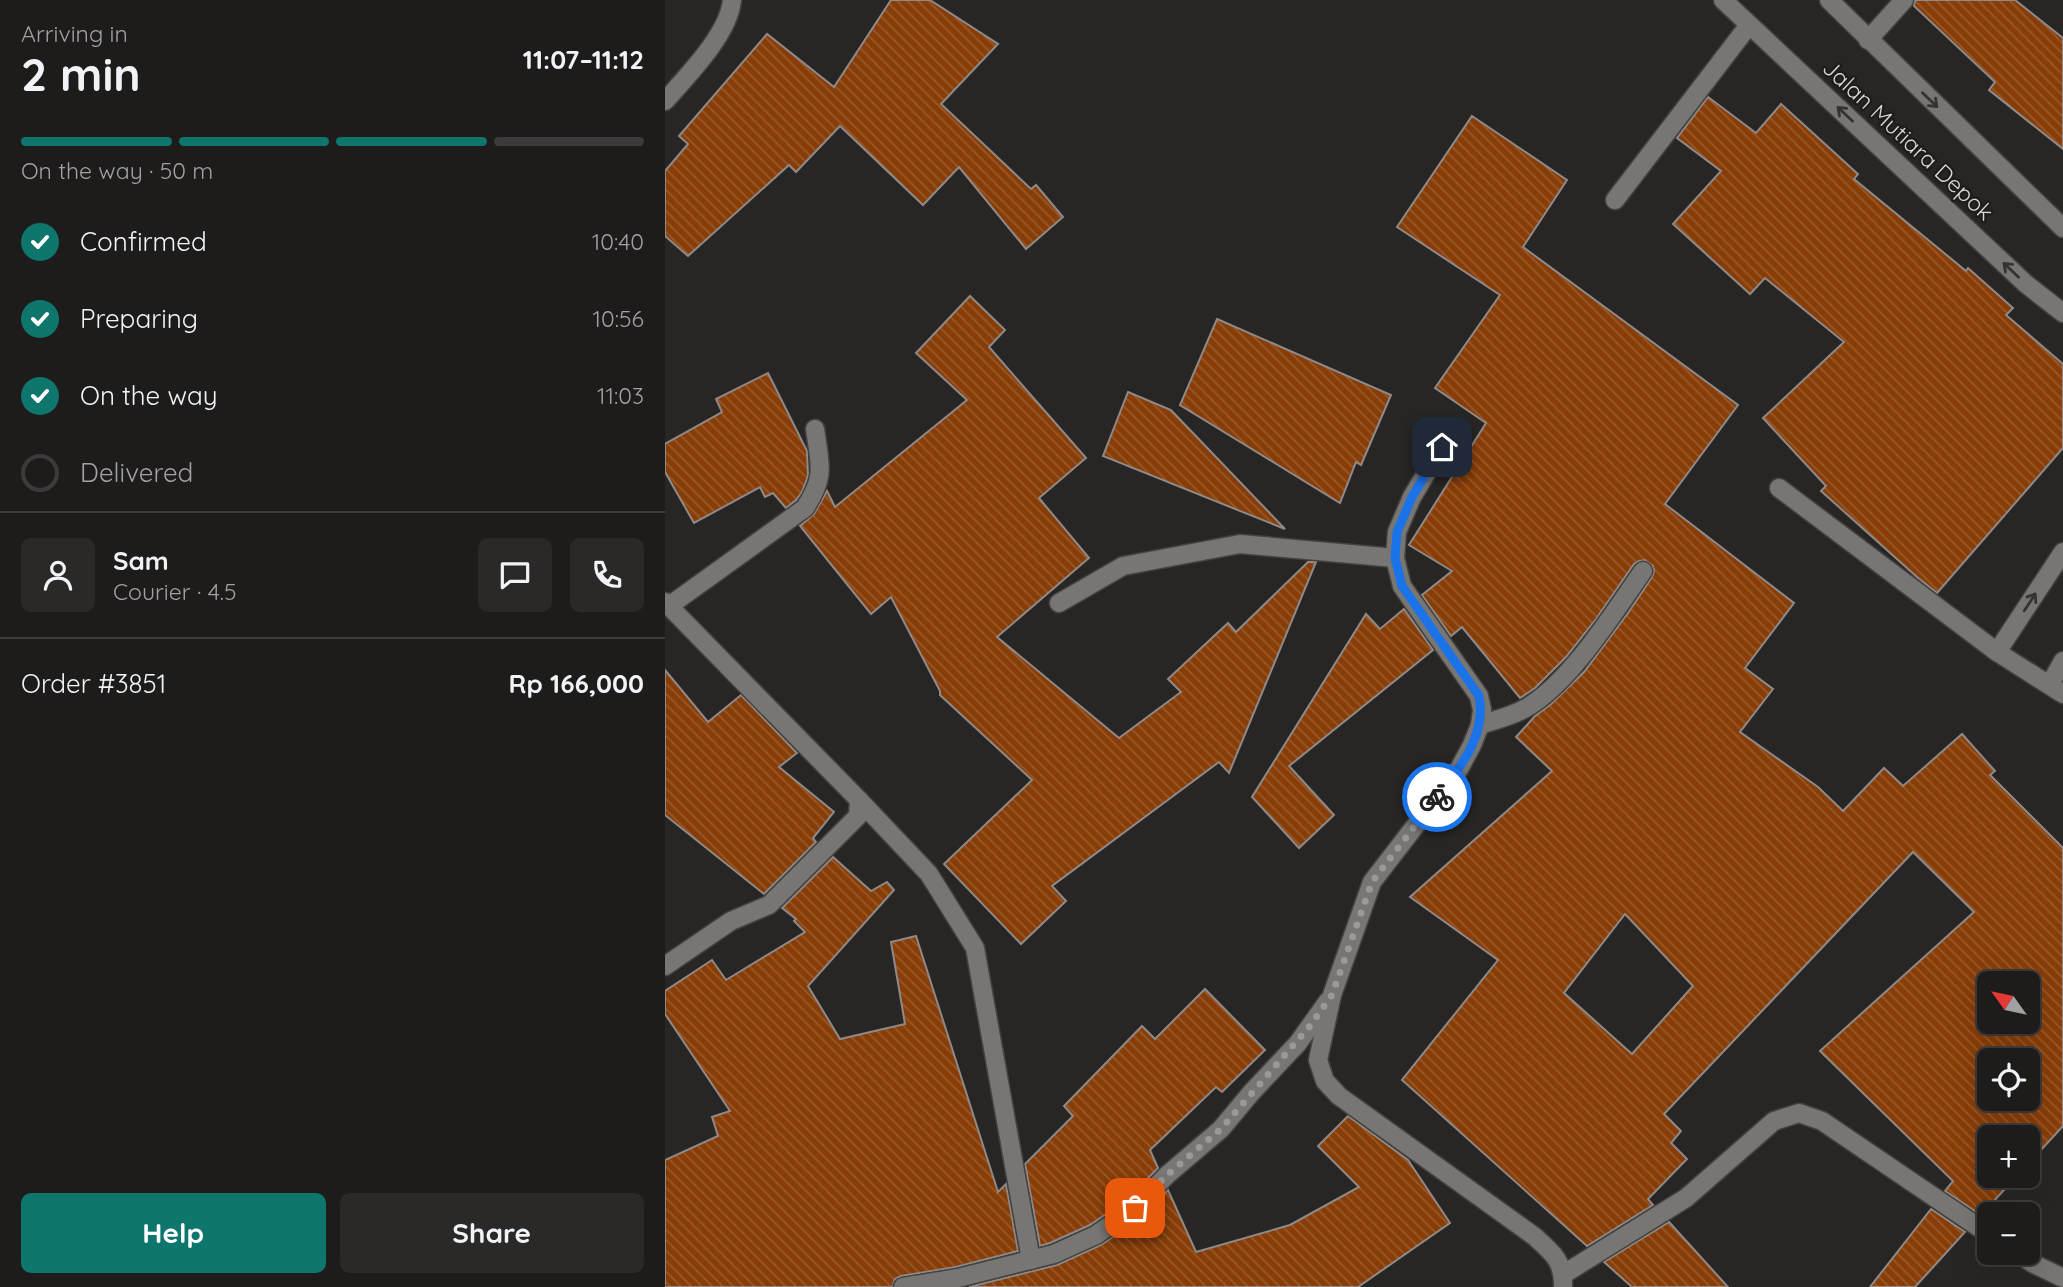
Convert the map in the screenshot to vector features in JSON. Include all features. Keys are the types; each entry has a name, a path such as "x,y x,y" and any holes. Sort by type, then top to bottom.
{"street":[{"path":"665,102 698,63 726,23 732,0"},
{"name":"Jalan Mutiara Depok","path":"1723,0 2026,284 2063,313"},
{"name":"Jalan Mutiara Depok","path":"1829,0 2063,228"},
{"path":"1868,40 1904,0"},
{"path":"1615,200 1749,25"},
{"path":"815,429 821,472 815,494 805,509 667,604 929,874 975,948 1031,1259"},
{"path":"1442,447 1412,497 1397,532 1395,558 1402,586 1479,696 1482,709 1480,725 1459,769 1372,882 1332,995 1318,1060 1325,1082 1339,1096 1534,1236 1554,1254 1563,1280 1686,1198 1774,1121 1799,1113 1822,1121 1977,1226"},
{"path":"1779,488 1997,652 2057,689 2063,661"},
{"path":"1059,603 1122,566 1240,544 1395,558"},
{"path":"1997,652 2063,552"},
{"path":"1480,725 1523,709 1547,692 1573,666 1643,571"},
{"path":"665,965 731,922 769,905 858,816 859,800"},
{"path":"903,1287 958,1278 1054,1254 1096,1236 1135,1208 1167,1175 1221,1129 1297,1043 1332,995"},
{"path":"2036,1265 2063,1278"}],"building":[{"path":"891,0 930,0 998,44 941,104 1031,189 1036,185 1063,217 1026,249 959,167 923,205 840,126 796,172 789,165 688,256 665,236 665,171 688,144 679,136 767,34 834,87"},
{"path":"1915,0 2015,0 2063,38 2063,149 1989,90 1995,82 1914,6"},
{"path":"1708,97 1756,133 1781,104 1858,174 1854,179 1966,271 1968,268 2013,308 2006,315 2063,364 2063,448 1937,593 1821,491 1826,486 1763,418 1844,342 1765,278 1750,294 1673,224 1721,171 1677,138"},
{"path":"1472,116 1567,180 1523,247 1738,405 1665,504 1794,603 1745,668 1773,689 1740,732 1818,787 1843,811 1884,768 1903,786 1962,734 1995,771 1990,775 2063,848 2063,1126 2040,1151 2040,1125 1977,1125 1977,1188 2006,1188 1993,1202 1977,1202 1977,1212 1945,1191 1953,1181 1820,1051 1974,912 1913,852 1664,1114 1681,1131 1671,1143 1687,1159 1648,1199 1653,1205 1587,1246 1402,1080 1498,960 1410,897 1552,771 1516,737 1584,672 1628,613 1654,571 1653,566 1645,560 1634,564 1566,657 1535,688 1520,698 1462,627 1451,636 1422,595 1452,571 1409,545 1486,423 1435,388 1500,295 1397,227","holes":["1625,914 1693,986 1632,1054 1564,993"]},
{"path":"970,296 1005,330 989,347 1086,458 1039,498 1089,558 997,637 1119,738 1181,692 1168,679 1228,623 1236,632 1308,562 1316,562 1229,773 1219,762 1052,886 1066,901 1021,944 944,864 1032,780 940,695 891,597 871,614 800,526 814,514 827,491 835,507 967,400 916,353"},
{"path":"1217,319 1391,395 1361,465 1356,462 1340,503 1180,405"},
{"path":"768,373 807,451 808,476 802,492 786,508 773,493 765,497 760,487 694,523 665,472 665,444 722,412 716,399"},
{"path":"1128,392 1171,410 1285,529 1103,456"},
{"path":"1404,609 1433,650 1289,766 1334,815 1299,848 1252,797 1366,614 1380,629"},
{"path":"665,670 708,722 741,695 797,753 779,767 834,812 813,838 816,842 764,894 665,815"},
{"path":"833,857 871,891 887,882 894,890 808,986 840,1039 905,1024 891,942 916,936 998,1192 1006,1184 1018,1251 956,1267 901,1276 895,1279 892,1287 665,1287 665,1160 718,1136 712,1117 730,1111 665,1014 665,991 712,960 726,980 805,932 794,921 796,919 782,908"},
{"path":"1205,989 1265,1050 1222,1092 1216,1087 1150,1150 1158,1168 1128,1199 1090,1225 1040,1246 1025,1164 1073,1116 1064,1106 1142,1026 1155,1039"},
{"path":"1348,1116 1408,1160 1450,1223 1358,1287 969,1287 1057,1265 1101,1245 1142,1217 1168,1190 1196,1252 1290,1225 1359,1187 1318,1146"},
{"path":"1931,1209 1965,1232 1915,1287 1870,1287"},
{"path":"1669,1222 1728,1287 1632,1287 1604,1262"}],"way so far":[{"path":"1135,1208 1167,1175 1221,1129 1309,1027 1332,995 1372,882 1437,797"}],"route":[{"path":"1437,797 1459,769 1472,745 1480,725 1482,709 1479,696 1402,586 1395,558 1397,532 1412,497 1442,447"}]}
